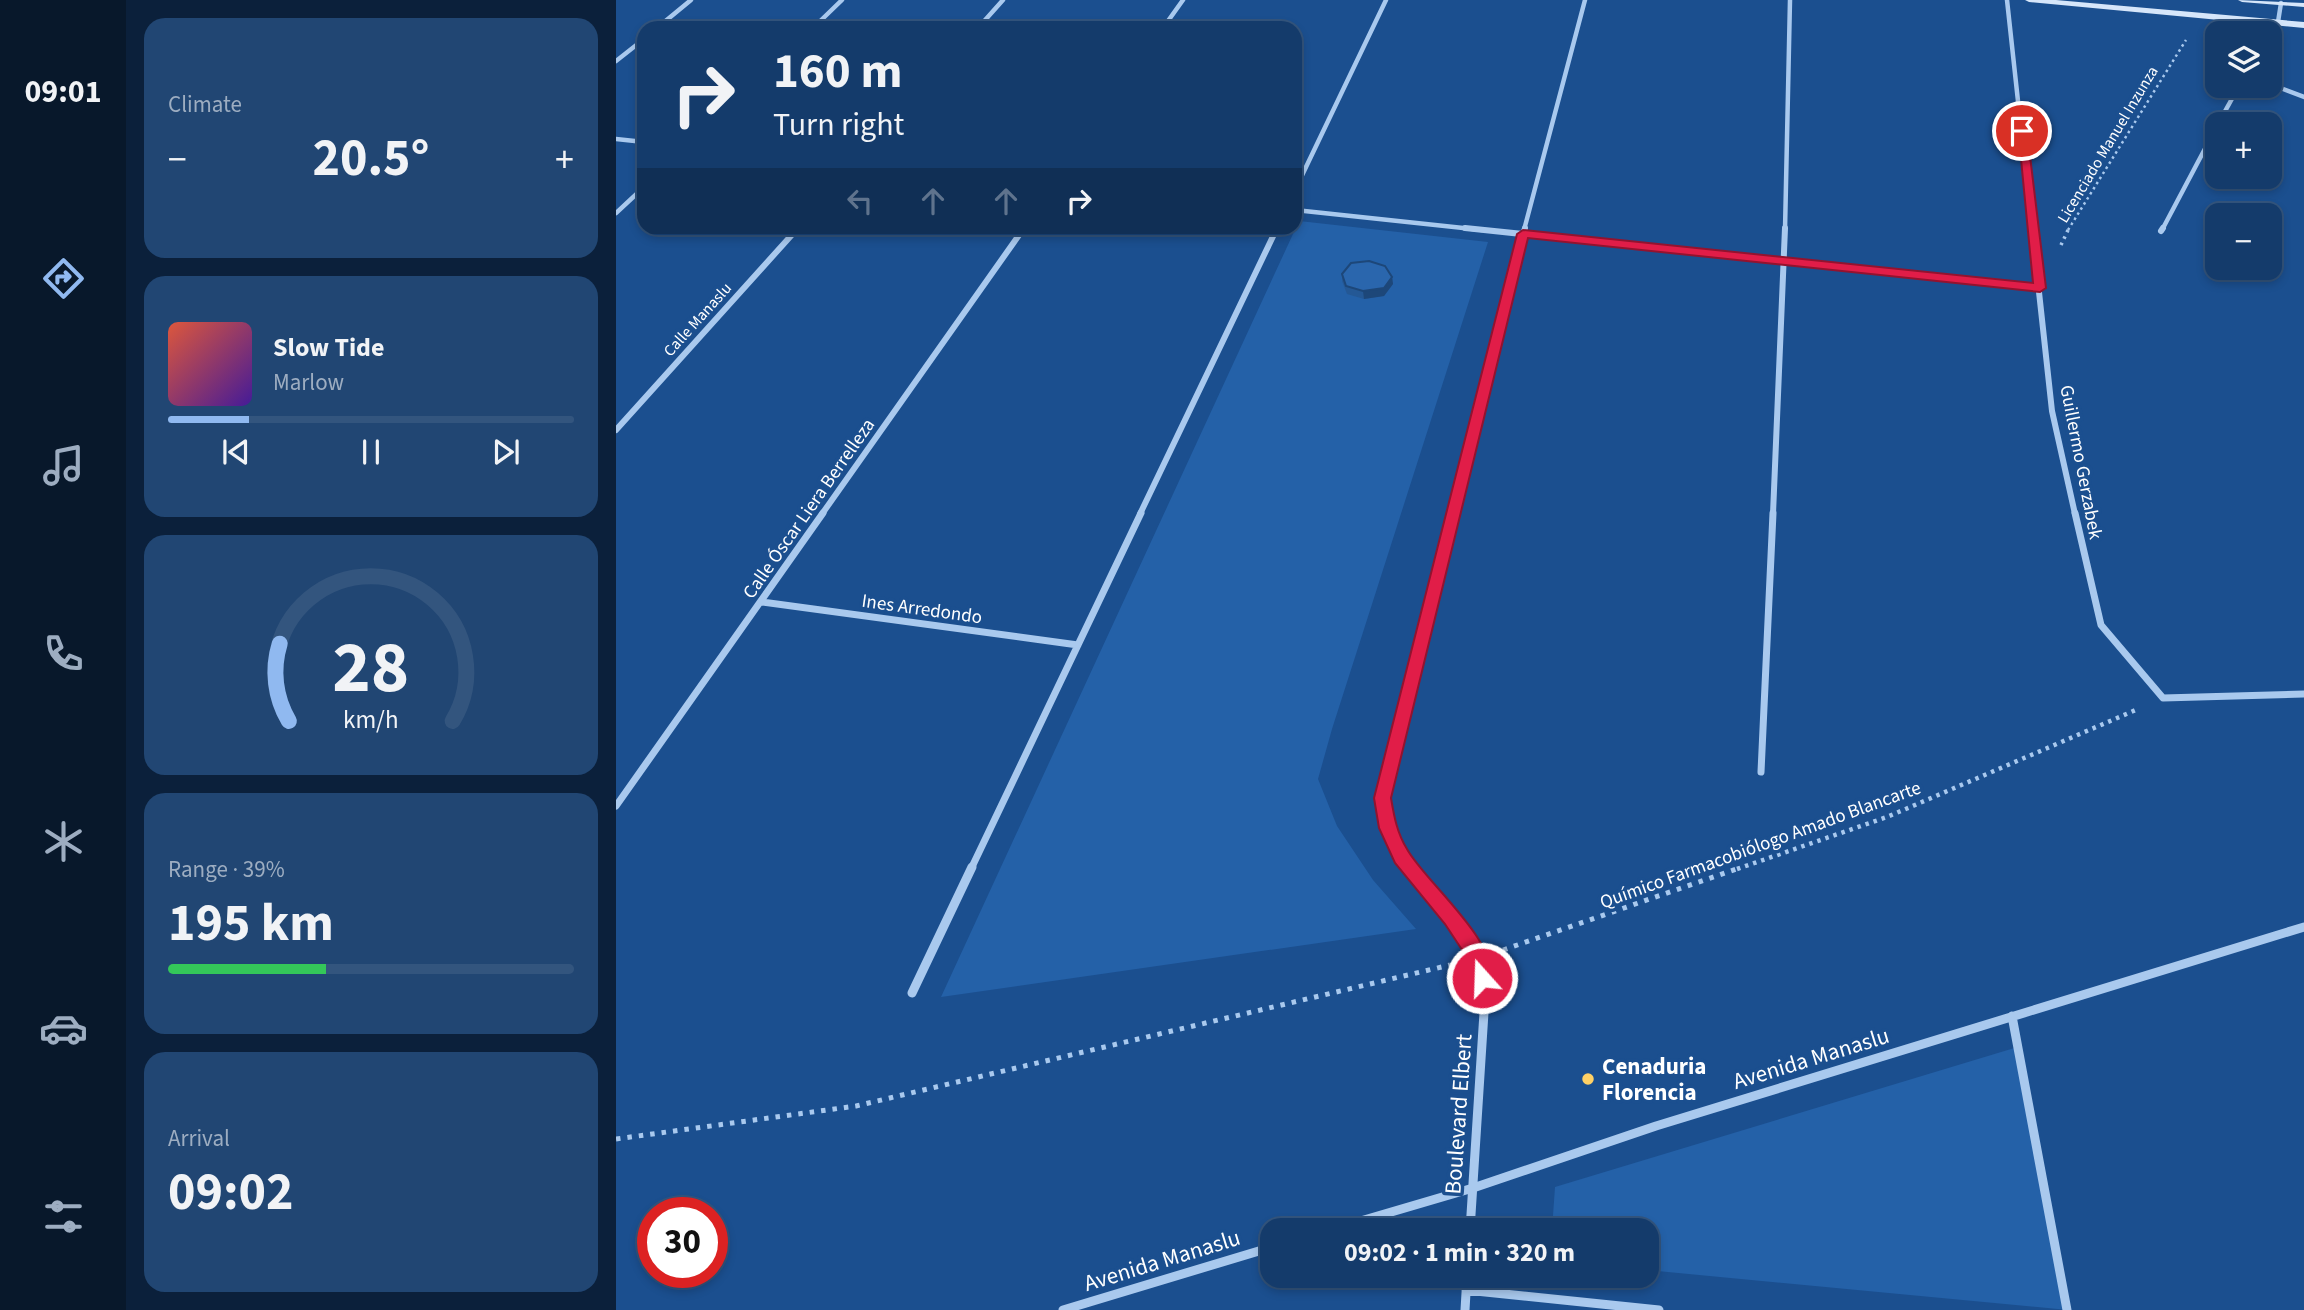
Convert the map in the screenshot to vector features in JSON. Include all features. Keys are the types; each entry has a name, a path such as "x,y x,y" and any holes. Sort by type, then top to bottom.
{"street":[{"path":"666,21 691,0"},
{"path":"820,21 842,0"},
{"path":"984,21 1003,0"},
{"path":"1168,21 1183,0"},
{"path":"1302,175 1386,0"},
{"path":"1479,958 1451,918 1401,857 1387,828 1382,798 1523,234 1585,0"},
{"path":"1761,772 1784,261 1790,0"},
{"name":"Guillermo Gerzabek","path":"2007,0 2052,411 2101,625 2163,698"},
{"path":"2029,0 2267,21"},
{"path":"2242,0 2304,5"},
{"path":"2278,21 2281,3"},
{"path":"2282,22 2304,25"},
{"path":"616,61 637,44"},
{"path":"2282,89 2304,97"},
{"path":"616,139 637,141"},
{"path":"2161,231 2205,149"},
{"path":"616,213 637,194"},
{"path":"1302,211 2040,288"},
{"name":"Calle Manaslu","path":"616,430 793,235"},
{"name":"Calle Óscar Liera Berrelleza","path":"616,806 1019,235"},
{"path":"912,993 1274,235"},
{"name":"Ines Arredondo","path":"762,602 1078,645"},
{"path":"2163,698 2304,694"},
{"name":"Avenida Manaslu","path":"1371,1218 1473,1188 1669,1122 2304,927"},
{"name":"Boulevard Elbert","path":"1471,1218 1485,997 1479,958"},
{"path":"2012,1016 2067,1310"},
{"name":"Avenida Manaslu","path":"1063,1310 1260,1251"},
{"path":"1465,1310 1466,1290 1659,1310"}],"path":[{"name":"Licenciado Manuel Inzunza","path":"2040,288 2077,212 2201,15"},
{"name":"Químico Farmacobiólogo Amado Blancarte","path":"616,1139 856,1106 1479,958 1887,817 2163,698"}],"shaded area":[{"path":"1302,221 1488,242 1318,779 1337,826 1373,880 1416,929 941,997 1293,235 1302,235"},
{"path":"2021,1046 2068,1310 1659,1271 1659,1218 1553,1218 1555,1187"}],"building":[{"path":"1369,261 1385,266 1392,277 1384,288 1363,291 1346,286 1342,274 1351,263"}],"place":[{"name":"Cenaduria Florencia","path":"1588,1079"}],"route":[{"path":"1482,978 1479,958 1451,918 1401,857 1387,828 1382,798 1523,234 2040,288 2022,131"}]}
